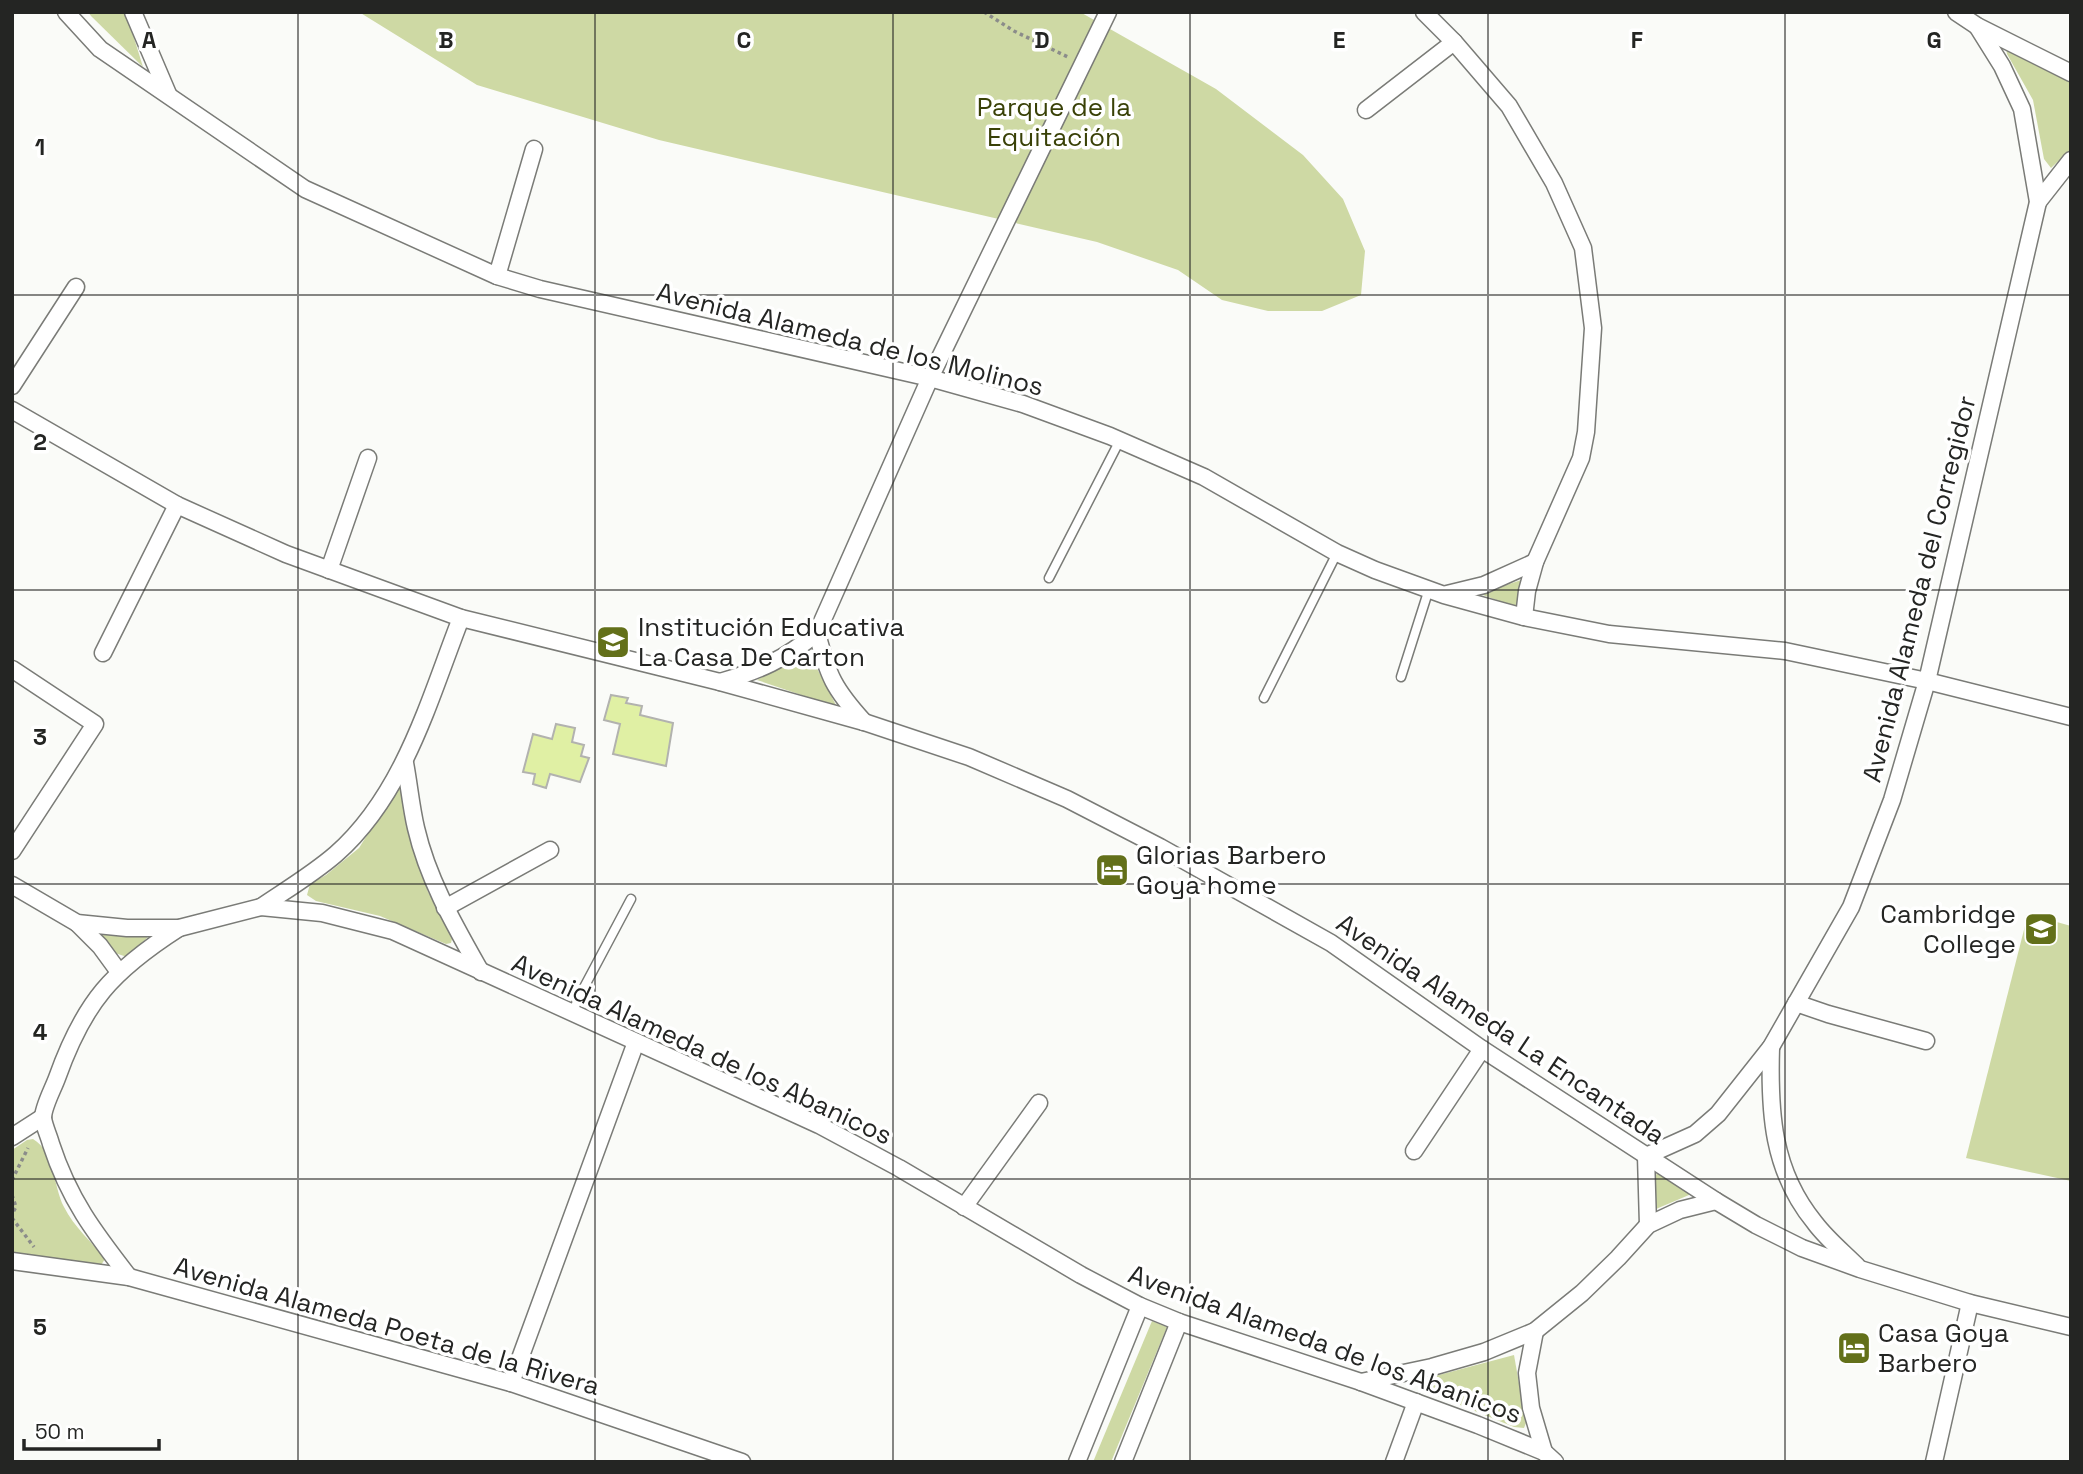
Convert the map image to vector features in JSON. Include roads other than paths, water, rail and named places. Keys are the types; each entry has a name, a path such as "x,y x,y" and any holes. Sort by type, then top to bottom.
{"street":[{"name":"Avenida Alameda de los Molinos","path":"66,12 100,49 305,189 497,276 540,289 930,378 1023,404 1120,440 1204,477 1337,553 1375,570 1437,592 1524,617 1609,634 1786,651 1927,681 2071,717"},
{"path":"133,12 169,96"},
{"path":"720,682 760,670 789,655 817,634 930,378 1108,12"},
{"path":"1424,12 1454,42 1509,106 1554,183 1583,248 1593,328 1586,432 1581,458 1535,562 1527,590 1524,617"},
{"path":"1955,12 1977,26 2071,73"},
{"name":"Avenida Alameda del Corregidor","path":"1646,1156 1695,1134 1718,1114 1771,1047 1851,907 1892,800 1927,681 2038,202 2022,109 1977,26"},
{"path":"1366,110 1454,42"},
{"path":"497,276 534,149"},
{"name":"Avenida Alameda del Corregidor","path":"2038,202 2071,160"},
{"path":"12,386 76,287"},
{"name":"Avenida Alameda La Encantada","path":"12,410 177,505 286,554 329,570 461,618 720,682 864,722 970,757 1067,799 1160,847 1331,943 1482,1049 1646,1156 1716,1201 1802,1248 1970,1303 2071,1327"},
{"path":"329,570 368,458"},
{"path":"103,653 177,505"},
{"path":"1437,592 1484,585 1535,562"},
{"path":"261,907 314,872 338,852 366,821 405,763 461,618"},
{"path":"817,634 826,668 840,695 864,722"},
{"path":"12,669 94,724 12,850"},
{"path":"405,763 416,828 432,877 445,908 481,972"},
{"path":"445,908 550,850"},
{"name":"Avenida Alameda de los Abanicos","path":"12,885 77,923 127,928 179,928 261,907 321,913 393,932 819,1125 1140,1306 1179,1322 1362,1382 1549,1457"},
{"path":"77,923 100,946 119,972"},
{"path":"12,1137 43,1117 70,1041 93,1001 119,972 143,951 179,928"},
{"path":"1796,1003 1926,1041"},
{"path":"511,1383 636,1042"},
{"name":"Avenida Alameda del Corregidor","path":"1771,1047 1773,1130 1783,1168 1794,1192 1815,1223 1860,1269"},
{"path":"1414,1152 1482,1049"},
{"path":"964,1207 1039,1103"},
{"path":"43,1117 66,1187 88,1224 129,1277"},
{"path":"1646,1156 1648,1225"},
{"path":"1362,1382 1471,1356 1535,1331 1582,1293 1648,1225 1680,1210 1716,1201"},
{"name":"Avenida Alameda Poeta de la Rivera","path":"12,1261 129,1277 511,1383 742,1462"},
{"path":"1934,1462 1970,1303"},
{"path":"1077,1462 1140,1306"},
{"path":"1123,1462 1179,1322"},
{"path":"1535,1331 1527,1373 1531,1408 1549,1457"},
{"path":"1394,1462 1416,1402"}],"lane":[{"path":"1049,578 1120,440"},
{"path":"1264,698 1337,553"},
{"path":"1401,677 1437,592"},
{"path":"572,1013 631,899"}],"place":[{"name":"Institución Educativa La Casa De Carton","path":"613,642"},
{"name":"Glorias Barbero Goya home","path":"1112,870"},
{"name":"Cambridge College","path":"2041,929"},
{"name":"Casa Goya Barbero","path":"1854,1348"}],"park label":[{"name":"Parque de la Equitación","path":"1054,122"}]}
